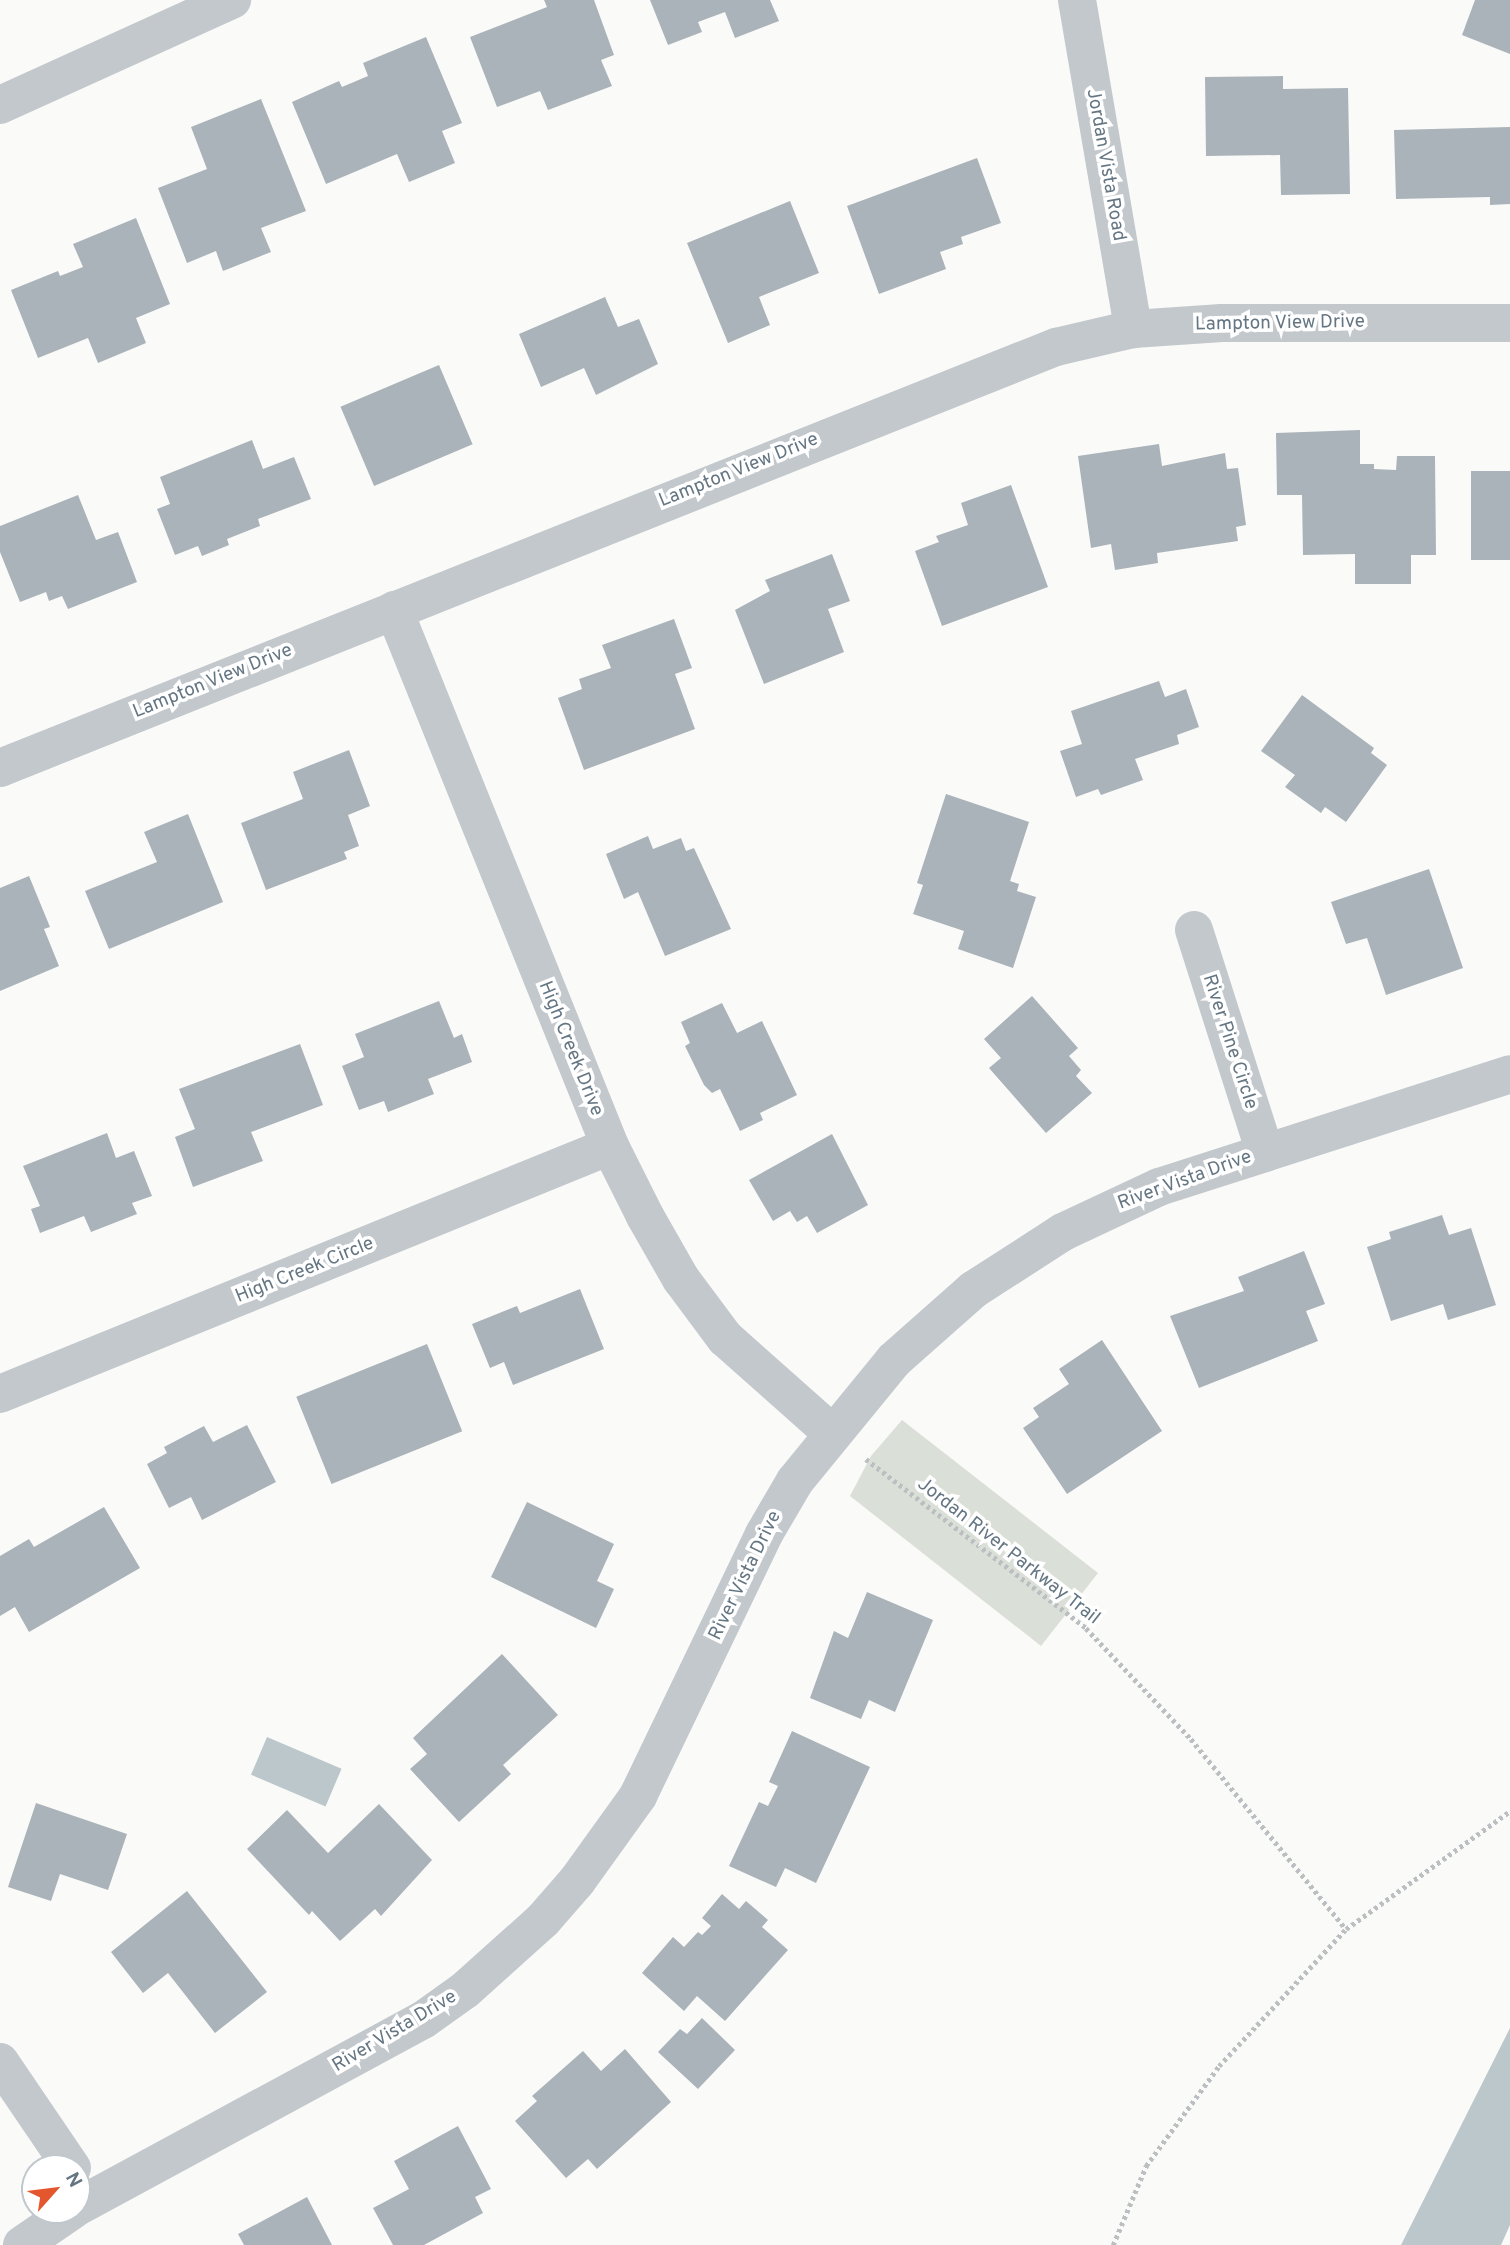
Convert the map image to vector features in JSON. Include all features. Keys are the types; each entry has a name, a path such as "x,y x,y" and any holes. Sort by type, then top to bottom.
{"street":[{"path":"0,105 232,0"},
{"name":"Jordan Vista Road","path":"1077,0 1133,329"},
{"name":"Lampton View Drive","path":"0,768 981,374 1056,347 1133,329 1222,323 1510,323"},
{"name":"High Creek Drive","path":"394,610 610,1146 681,1279 725,1338 832,1433"},
{"name":"River Pine Circle","path":"1194,930 1265,1153"},
{"name":"River Vista Drive","path":"91,2186 423,2020 465,1990 543,1920 578,1881 638,1796 764,1534 795,1481 894,1360 932,1324 1016,1260 1074,1226 1160,1187 1510,1074"},
{"name":"High Creek Circle","path":"0,1394 610,1146"},
{"path":"0,2062 55,2154"},
{"name":"River Vista Drive","path":"22,2245 44,2224"}],"path":[{"name":"Jordan River Parkway Trail","path":"832,1433 1086,1628 1191,1739 1346,1930"},
{"path":"1113,2245 1146,2166 1219,2066 1346,1930 1510,1811"}],"shaded area":[{"path":"902,1420 1098,1573 1041,1646 850,1496 871,1456"},
{"path":"267,1737 342,1769 326,1806 251,1775"},
{"path":"1510,2028 1510,2225 1501,2245 1401,2245"}],"building":[{"path":"544,0 594,0 614,55 601,60 612,86 548,110 540,91 497,107 470,37 547,7"},
{"path":"650,0 770,0 779,21 735,38 725,12 698,22 702,32 668,45"},
{"path":"1475,0 1510,0 1510,54 1462,35"},
{"path":"426,37 462,123 442,131 455,163 409,182 397,154 326,184 292,102 339,81 342,87 368,76 363,63"},
{"path":"1283,76 1283,89 1348,88 1350,194 1281,195 1280,155 1206,156 1205,77"},
{"path":"261,99 306,211 261,228 271,252 223,271 216,251 187,263 158,188 207,169 191,127"},
{"path":"1510,127 1510,204 1490,205 1490,197 1396,199 1394,130"},
{"path":"977,158 1001,223 961,237 963,244 940,252 946,269 879,294 847,206"},
{"path":"790,201 819,273 759,297 770,325 728,343 687,243"},
{"path":"136,218 170,304 136,318 146,343 98,363 88,338 38,358 11,290 58,271 60,276 83,267 73,244"},
{"path":"605,297 618,327 639,319 658,364 596,395 584,368 541,387 519,334"},
{"path":"439,365 473,444 374,486 341,407"},
{"path":"1360,430 1360,464 1374,464 1374,469 1396,470 1397,456 1435,456 1436,555 1411,555 1411,584 1355,584 1355,554 1303,555 1302,495 1277,495 1276,433"},
{"path":"252,440 263,469 294,457 311,499 258,519 260,526 227,539 229,545 202,556 198,546 175,555 157,509 170,504 160,477"},
{"path":"1159,444 1162,466 1225,453 1227,469 1238,468 1246,525 1236,527 1238,541 1157,553 1158,563 1115,570 1111,544 1091,548 1078,456"},
{"path":"1471,471 1510,471 1510,560 1471,560"},
{"path":"1011,485 1048,587 942,626 915,551 939,542 936,536 968,525 961,503"},
{"path":"78,495 96,540 118,532 137,582 68,609 62,596 49,601 46,592 20,602 0,552 0,526"},
{"path":"832,554 850,601 828,609 844,652 764,684 735,610 770,591 765,580"},
{"path":"674,619 692,668 675,674 695,729 584,770 558,698 582,689 579,679 611,668 602,645"},
{"path":"1159,681 1165,697 1186,689 1199,727 1177,735 1179,744 1135,759 1143,780 1101,795 1098,789 1076,797 1060,751 1082,744 1071,711"},
{"path":"1302,695 1374,748 1371,753 1387,765 1346,822 1325,807 1321,813 1285,787 1295,775 1261,751"},
{"path":"349,750 370,806 348,815 359,846 344,852 347,859 266,890 241,823 303,799 293,772"},
{"path":"946,794 1029,822 1010,881 1019,884 1017,891 1036,897 1013,968 958,949 964,931 913,914 923,885 917,883"},
{"path":"188,814 223,902 109,949 85,891 157,862 144,832"},
{"path":"648,836 653,849 681,838 686,851 694,848 731,929 665,956 638,892 624,899 606,854"},
{"path":"1429,869 1463,968 1386,995 1367,938 1346,944 1331,902"},
{"path":"29,876 50,927 44,929 59,966 0,991 0,888"},
{"path":"1032,996 1078,1048 1069,1056 1081,1070 1076,1076 1092,1093 1046,1133 989,1068 1001,1058 984,1039"},
{"path":"439,1001 454,1038 462,1034 472,1062 428,1079 434,1094 388,1112 384,1101 359,1110 342,1066 364,1057 355,1034"},
{"path":"722,1003 737,1033 762,1021 797,1095 760,1113 763,1120 740,1131 720,1089 712,1093 704,1085 685,1046 690,1043 681,1022"},
{"path":"300,1044 323,1105 251,1132 263,1161 193,1187 175,1137 195,1129 179,1089"},
{"path":"107,1133 116,1158 134,1151 152,1196 132,1203 137,1214 91,1232 84,1216 40,1233 31,1209 40,1206 23,1166"},
{"path":"832,1134 868,1205 817,1233 807,1216 797,1222 790,1211 773,1221 749,1180"},
{"path":"1442,1215 1449,1235 1471,1228 1496,1305 1448,1320 1443,1304 1391,1321 1367,1247 1391,1239 1389,1232"},
{"path":"1304,1251 1325,1304 1306,1311 1318,1341 1199,1388 1170,1316 1244,1291 1238,1277"},
{"path":"580,1289 604,1349 513,1385 504,1362 490,1368 472,1324 517,1306 520,1313"},
{"path":"1102,1340 1162,1431 1067,1494 1023,1428 1039,1417 1033,1408 1069,1384 1059,1369"},
{"path":"427,1344 462,1431 331,1484 296,1397"},
{"path":"247,1425 276,1482 202,1520 191,1497 169,1508 147,1464 167,1453 164,1447 204,1426 213,1442"},
{"path":"527,1502 614,1544 597,1581 614,1589 596,1628 491,1577"},
{"path":"104,1507 140,1568 29,1632 15,1607 0,1616 0,1556 29,1539 34,1547"},
{"path":"867,1592 933,1620 895,1712 869,1700 861,1719 810,1698 834,1631 848,1638"},
{"path":"502,1654 558,1715 503,1765 511,1774 459,1822 410,1769 427,1754 413,1738"},
{"path":"792,1731 870,1767 816,1883 785,1868 776,1887 729,1866 759,1802 768,1806 778,1786 769,1782"},
{"path":"36,1803 127,1834 108,1890 60,1874 51,1901 8,1887"},
{"path":"379,1804 432,1860 381,1916 375,1909 340,1941 312,1911 309,1915 247,1849 287,1810 328,1853"},
{"path":"187,1891 267,1992 215,2033 168,1973 143,1993 111,1952"},
{"path":"722,1894 739,1909 746,1901 768,1920 762,1927 788,1950 725,2021 697,1996 684,2011 642,1973 673,1937 684,1947 698,1932 702,1935 711,1926 702,1918"},
{"path":"702,2018 735,2050 698,2089 658,2052 680,2029 687,2034"},
{"path":"625,2049 671,2102 597,2169 588,2159 566,2178 515,2121 537,2101 532,2096 583,2051 601,2071"},
{"path":"458,2126 491,2189 475,2197 483,2213 424,2245 393,2245 373,2208 409,2189 394,2161"},
{"path":"307,2197 332,2245 244,2245 238,2234"}]}
